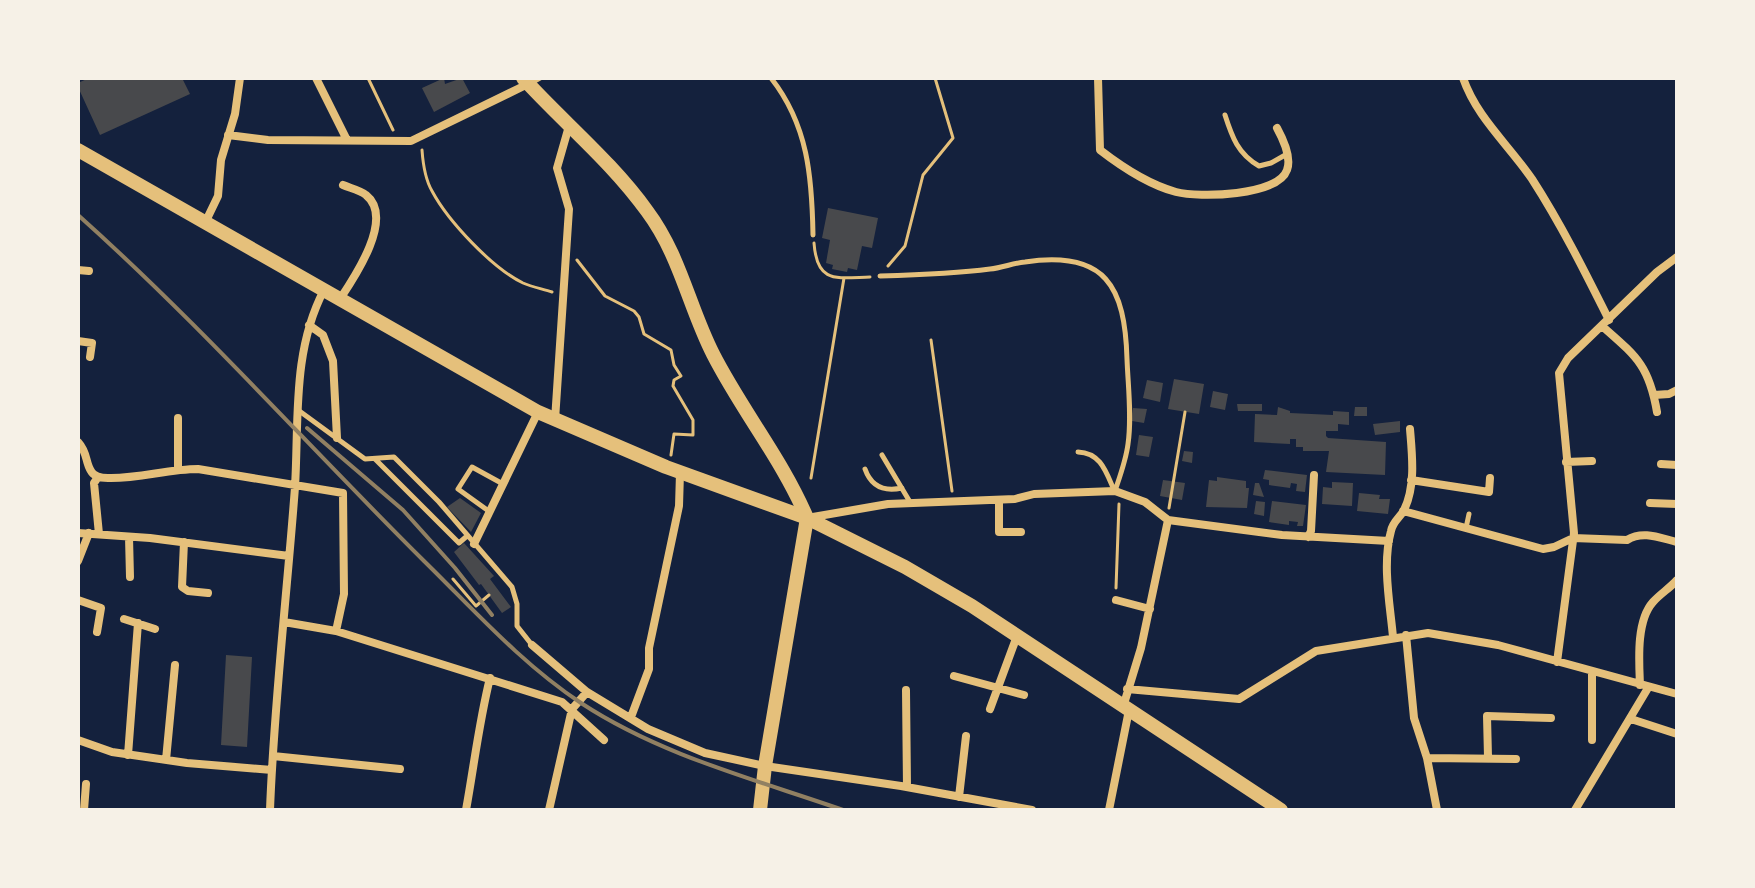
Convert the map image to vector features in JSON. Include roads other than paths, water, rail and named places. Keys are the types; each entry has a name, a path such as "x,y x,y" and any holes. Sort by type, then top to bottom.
{"main road":[{"path":"530,80 621,177 666,240 713,354 791,482 807,518 760,810"},
{"path":"78,150 555,421 673,470 807,518 905,567 972,606 1281,810"}],"street":[{"path":"205,223 218,196 221,160 235,114 240,78"},
{"path":"316,78 347,140"},
{"path":"1098,78 1100,150 1171,191 1209,197 1268,185 1282,178 1288,169 1287,154 1277,128"},
{"path":"1463,78 1478,111 1531,178 1563,230 1606,323 1639,359 1654,395 1657,412"},
{"path":"228,135 268,140 411,141 530,80"},
{"path":"555,421 569,209 557,168 570,125"},
{"path":"340,299 369,251 374,219 373,205 366,195 343,185"},
{"path":"1557,662 1573,538 1559,373 1568,358 1657,272 1677,257"},
{"path":"78,270 89,271"},
{"path":"270,810 303,347 324,290"},
{"path":"309,325 323,335 333,361 337,438"},
{"path":"78,341 92,343 90,357"},
{"path":"1654,395 1677,390"},
{"path":"474,544 538,412"},
{"path":"178,418 178,469"},
{"path":"1393,637 1388,586 1389,541 1395,519 1403,511 1411,480 1410,429"},
{"path":"78,442 85,449 91,471 98,477 110,479 198,469 343,493 344,594 336,631"},
{"path":"1566,462 1592,461"},
{"path":"1661,464 1677,465"},
{"path":"631,717 649,669 649,648 679,506 673,470"},
{"path":"1308,537 1311,531 1314,475"},
{"path":"78,561 94,534 94,483 98,477"},
{"path":"1411,480 1489,492 1490,478"},
{"path":"807,518 888,504 1117,492 1145,502 1168,520 1308,537 1389,541"},
{"path":"999,500 999,532 1021,532"},
{"path":"1650,503 1677,504"},
{"path":"1403,511 1543,549 1573,538 1627,540 1646,535 1677,542"},
{"path":"1109,810 1127,689 1141,648 1168,520"},
{"path":"78,533 184,542 289,556"},
{"path":"129,537 130,577"},
{"path":"184,542 182,587 188,591 208,593"},
{"path":"1575,810 1631,719 1644,686 1640,653 1644,622 1652,603 1677,580"},
{"path":"78,600 101,608 97,632"},
{"path":"1116,600 1150,609"},
{"path":"124,619 155,629"},
{"path":"284,622 336,631 562,702 604,740"},
{"path":"128,755 138,623"},
{"path":"1127,689 1239,699 1316,651 1428,633 1498,645 1677,694"},
{"path":"1406,635 1414,718 1427,758 1437,810"},
{"path":"990,709 1017,636"},
{"path":"532,645 587,692 648,729 705,753 765,766 1032,810"},
{"path":"166,760 175,665"},
{"path":"1592,672 1592,740"},
{"path":"954,676 1024,695"},
{"path":"466,810 477,753 477,732 490,678"},
{"path":"906,690 907,787"},
{"path":"549,810 572,709 587,692"},
{"path":"1488,757 1487,716 1551,718"},
{"path":"1631,719 1677,734"},
{"path":"959,797 966,736"},
{"path":"78,740 128,755 272,770"},
{"path":"273,756 400,769"},
{"path":"1427,758 1516,759"},
{"path":"84,810 86,784"}],"lane":[{"path":"771,78 793,108 801,130 812,194 813,235"},
{"path":"1225,115 1237,148 1259,166 1287,154"},
{"path":"880,276 992,269 1047,260 1082,265 1108,280 1118,294 1126,332 1129,443 1117,492"},
{"path":"298,409 365,459 394,457 439,502 512,587 517,604 517,626 532,645"},
{"path":"1078,452 1096,457 1105,467 1117,492"},
{"path":"882,455 911,503"},
{"path":"374,458 459,543 467,536"},
{"path":"490,512 458,489 472,467 504,485"},
{"path":"865,469 875,485 893,490 902,488"},
{"path":"1466,528 1469,514"}],"railway":[{"path":"78,215 211,342 480,617 559,688 611,721 675,752 843,810"},
{"path":"307,428 403,510 492,615"}]}
